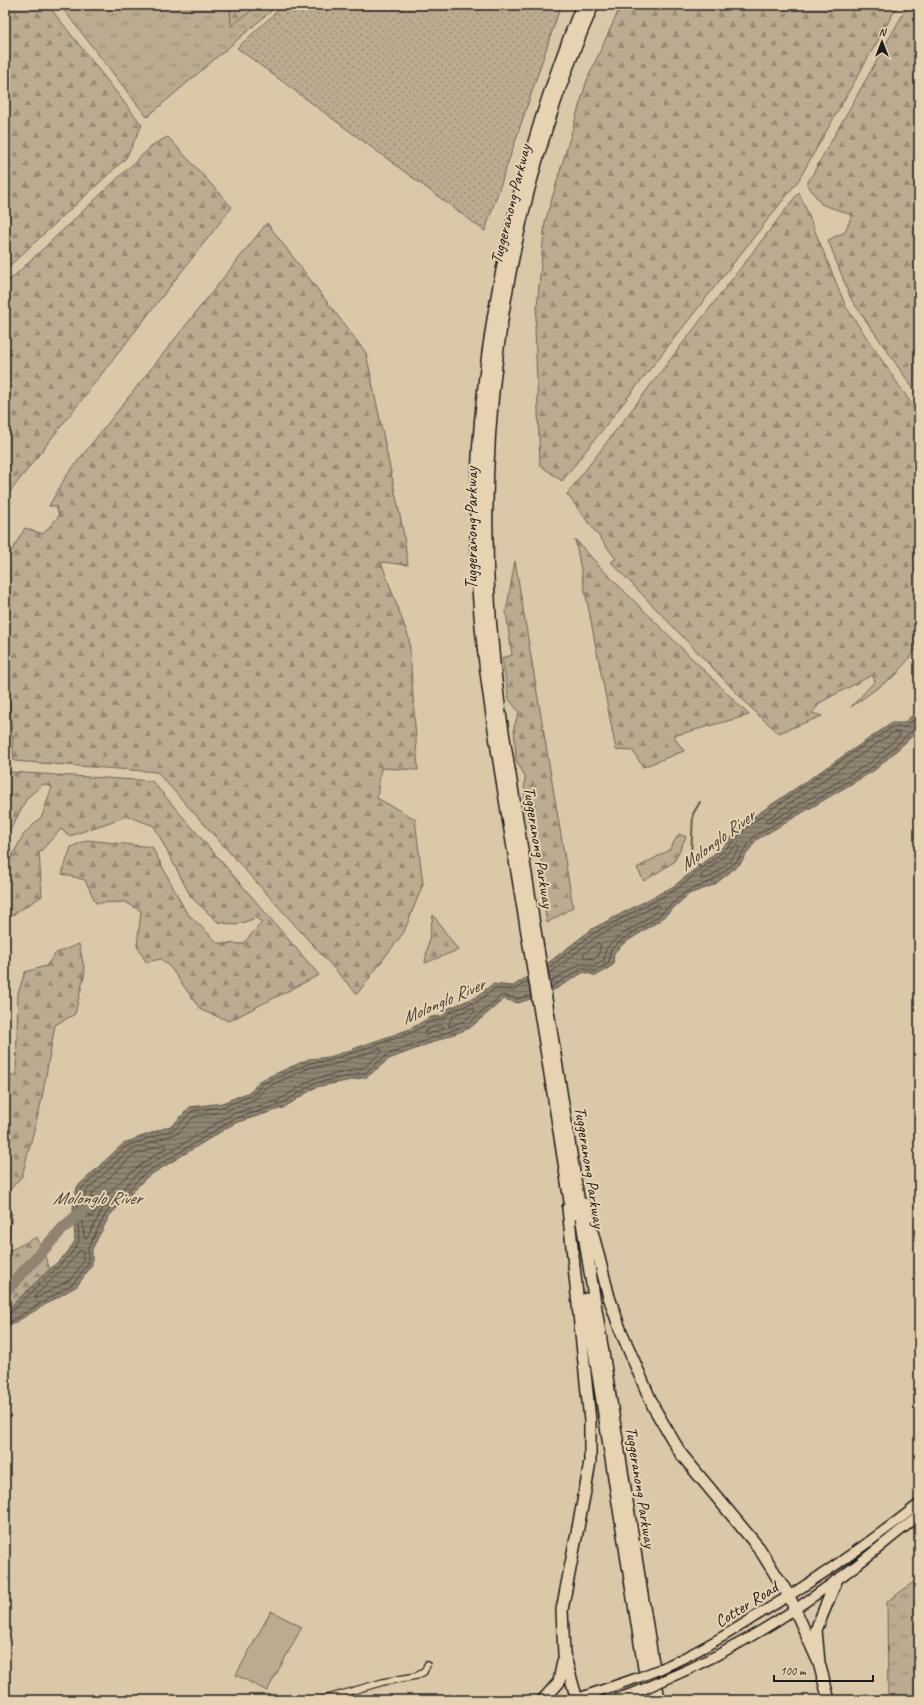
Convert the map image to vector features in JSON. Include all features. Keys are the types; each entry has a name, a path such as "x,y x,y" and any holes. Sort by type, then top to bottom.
{"highway":[{"name":"Tuggeranong Parkway","path":"524,887 492,718 481,628 476,536 480,431 492,324 515,207 549,91 582,5"},
{"name":"Tuggeranong Parkway","path":"593,5 577,42 548,123 522,215 499,338 489,432 486,525 489,619 500,713 524,887 554,1074 571,1154 659,1700"},
{"name":"Tuggeranong Parkway","path":"554,1074 558,1122 649,1700"},
{"path":"543,1700 559,1682 563,1670 564,1654 562,1610 590,1460 590,1421 558,1122"},
{"path":"571,1154 609,1296 620,1329 654,1408 681,1454 759,1548 789,1596 819,1663 829,1700"},
{"path":"819,1663 816,1630 836,1581"},
{"path":"564,1654 575,1700"}],"main road":[{"name":"Cotter Road","path":"575,1700 637,1678 703,1649 789,1596 868,1544 919,1504"},
{"name":"Cotter Road","path":"613,1700 639,1691 723,1653 795,1610 836,1581 919,1516"}],"street":[{"path":"321,1700 384,1682 416,1676 424,1672 427,1665"}],"green space":[{"path":"5,5 48,5 142,125 126,158 7,268 5,267"},
{"path":"60,5 278,5 147,117"},
{"path":"230,5 259,5 231,26"},
{"path":"284,5 561,5 485,231 237,48"},
{"path":"621,5 898,5 798,181 562,481 540,465 535,328 545,222 587,80"},
{"path":"908,5 913,5 919,13 919,397 851,299 828,240 845,232 852,215 821,204 807,184"},
{"path":"168,137 232,207 5,498 5,280 9,281 154,144"},
{"path":"799,192 846,307 919,415 919,645 897,674 851,707 875,681 872,675 821,702 812,713 822,716 779,733 756,713 611,562 616,559 567,494"},
{"path":"267,223 366,353 403,530 408,565 381,562 409,638 418,770 381,768 377,798 415,819 423,884 404,932 357,994 157,772 14,761 5,646 5,562 25,528 43,534 59,516 56,506 49,506 66,476"},
{"path":"575,539 601,568 749,715 673,736 684,751 643,767 633,751 616,750"},
{"path":"515,561 573,907 547,923 544,904 545,871 524,807 525,776 516,760 514,727 519,712 509,699 502,658 512,655 506,612"},
{"path":"9,772 152,781 319,975 229,1021 201,1010 170,967 161,959 146,962 137,946 141,911 125,902 96,903 85,880 62,874 71,847 87,840 152,847 186,912 218,943 243,944 262,922 256,918 236,925 218,922 191,897 154,826 127,816 70,836 61,829 39,853 42,896 11,916 5,918 5,868 24,834 42,816 52,787 43,784 27,798 5,840 5,779"},
{"path":"679,834 686,837 674,862 644,881 637,868 669,850"},
{"path":"433,915 458,950 425,963"},
{"path":"79,944 85,972 75,1014 55,1025 41,1103 22,1176 8,1192 5,1192 5,1076 16,1075 18,993 25,972 46,966 56,953"},
{"path":"5,1212 12,1213 7,1252 37,1237 50,1269 5,1312"},
{"path":"919,1578 919,1700 888,1700 887,1602"},
{"path":"271,1611 302,1627 267,1691 236,1675"}],"water":[{"name":"Molonglo River","path":"919,709 919,730 875,770 756,840 740,864 714,885 689,894 659,921 623,944 614,953 613,965 596,976 584,972 549,993 518,1003 504,999 470,1028 389,1059 367,1077 316,1087 283,1108 235,1123 147,1177 110,1215 92,1249 92,1265 77,1286 9,1326 5,1331 5,1312 67,1253 75,1241 73,1208 77,1187 124,1143 173,1125 190,1107 222,1103 252,1091 259,1081 309,1059 330,1057 410,1029 431,1017 443,1016 447,1009 476,997 493,984 513,986 544,966 592,929 674,886 724,846 746,822 892,723 904,723"}],"waterway":[{"path":"700,802 693,814 691,856 700,867"},
{"path":"5,1292 63,1228 86,1208"}]}
